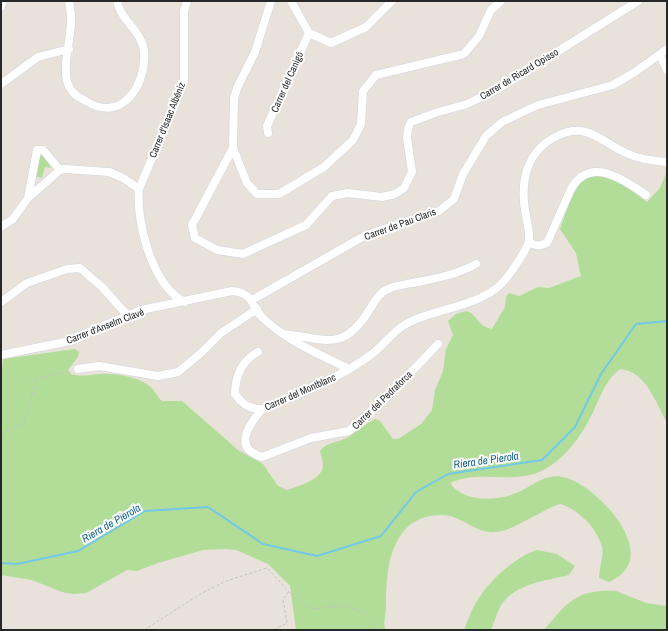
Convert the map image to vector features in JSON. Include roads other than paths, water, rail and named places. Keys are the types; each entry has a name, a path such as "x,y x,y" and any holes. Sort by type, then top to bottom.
{"street":[{"path":"1,7 3,1"},
{"path":"69,1 72,21 66,77 73,93 100,108 109,108 118,105 132,95 138,88 142,76 144,51 139,37 119,10 117,1"},
{"name":"Carrer d'Isaac Albéniz","path":"139,189 184,82 184,11 186,1"},
{"path":"271,1 255,52 236,88 234,98 233,148 247,183 257,194 279,194 324,167 353,140 361,124 363,91 376,75 464,54 479,36 491,10 501,1"},
{"path":"291,1 309,33 331,43 366,27 392,1"},
{"name":"Carrer de Ricard Opisso","path":"233,148 192,225 195,238 217,250 243,254 306,225 332,196 348,193 382,197 394,194 404,188 412,172 407,138 408,128 411,122 467,104 496,90 638,1"},
{"name":"Carrer del Canigó","path":"268,133 267,126 309,33"},
{"path":"1,84 38,57 69,49"},
{"name":"Carrer de Pau Claris","path":"252,300 366,235 439,211 454,199 463,174 486,136 502,122 538,105 613,84 660,56 667,49"},
{"path":"660,56 667,70"},
{"path":"646,195 619,177 599,172 583,176 576,181 571,189 547,243 537,246 533,245 529,240 524,205 524,177 537,151 557,136 568,131 582,130 590,132 631,155 645,159 667,162"},
{"path":"28,198 32,170 37,150 43,150 60,170"},
{"path":"1,227 13,219 28,198 60,170 65,169 109,172 124,178 139,189 142,228 152,261 170,293 185,302"},
{"name":"Carrer del Montblanc","path":"258,352 247,359 238,374 235,394 246,406 262,409 329,380 349,369 372,353 403,326 490,293 500,286 509,276 529,240"},
{"path":"283,334 332,341 341,339 359,326 376,299 386,290 466,270 476,264"},
{"path":"1,302 27,284 67,269 80,268 102,287 128,316"},
{"name":"Carrer d'Anselm Clavé","path":"1,354 65,342 141,310 232,291 244,293 252,300"},
{"path":"252,300 261,316 283,334 297,343 349,369"},
{"path":"78,369 99,366 158,376 178,372 201,353 221,333 257,310"},
{"name":"Carrer del Pedraforca","path":"262,409 249,426 246,433 245,442 248,449 255,455 262,457 311,438 350,431 391,393 438,344"}],"waterway":[{"name":"Riera de Pierola","path":"1,563 17,564 78,551 145,511 208,507 263,544 317,556 381,536 416,492 448,474 542,460 575,427 601,374 636,324 667,321"}]}
